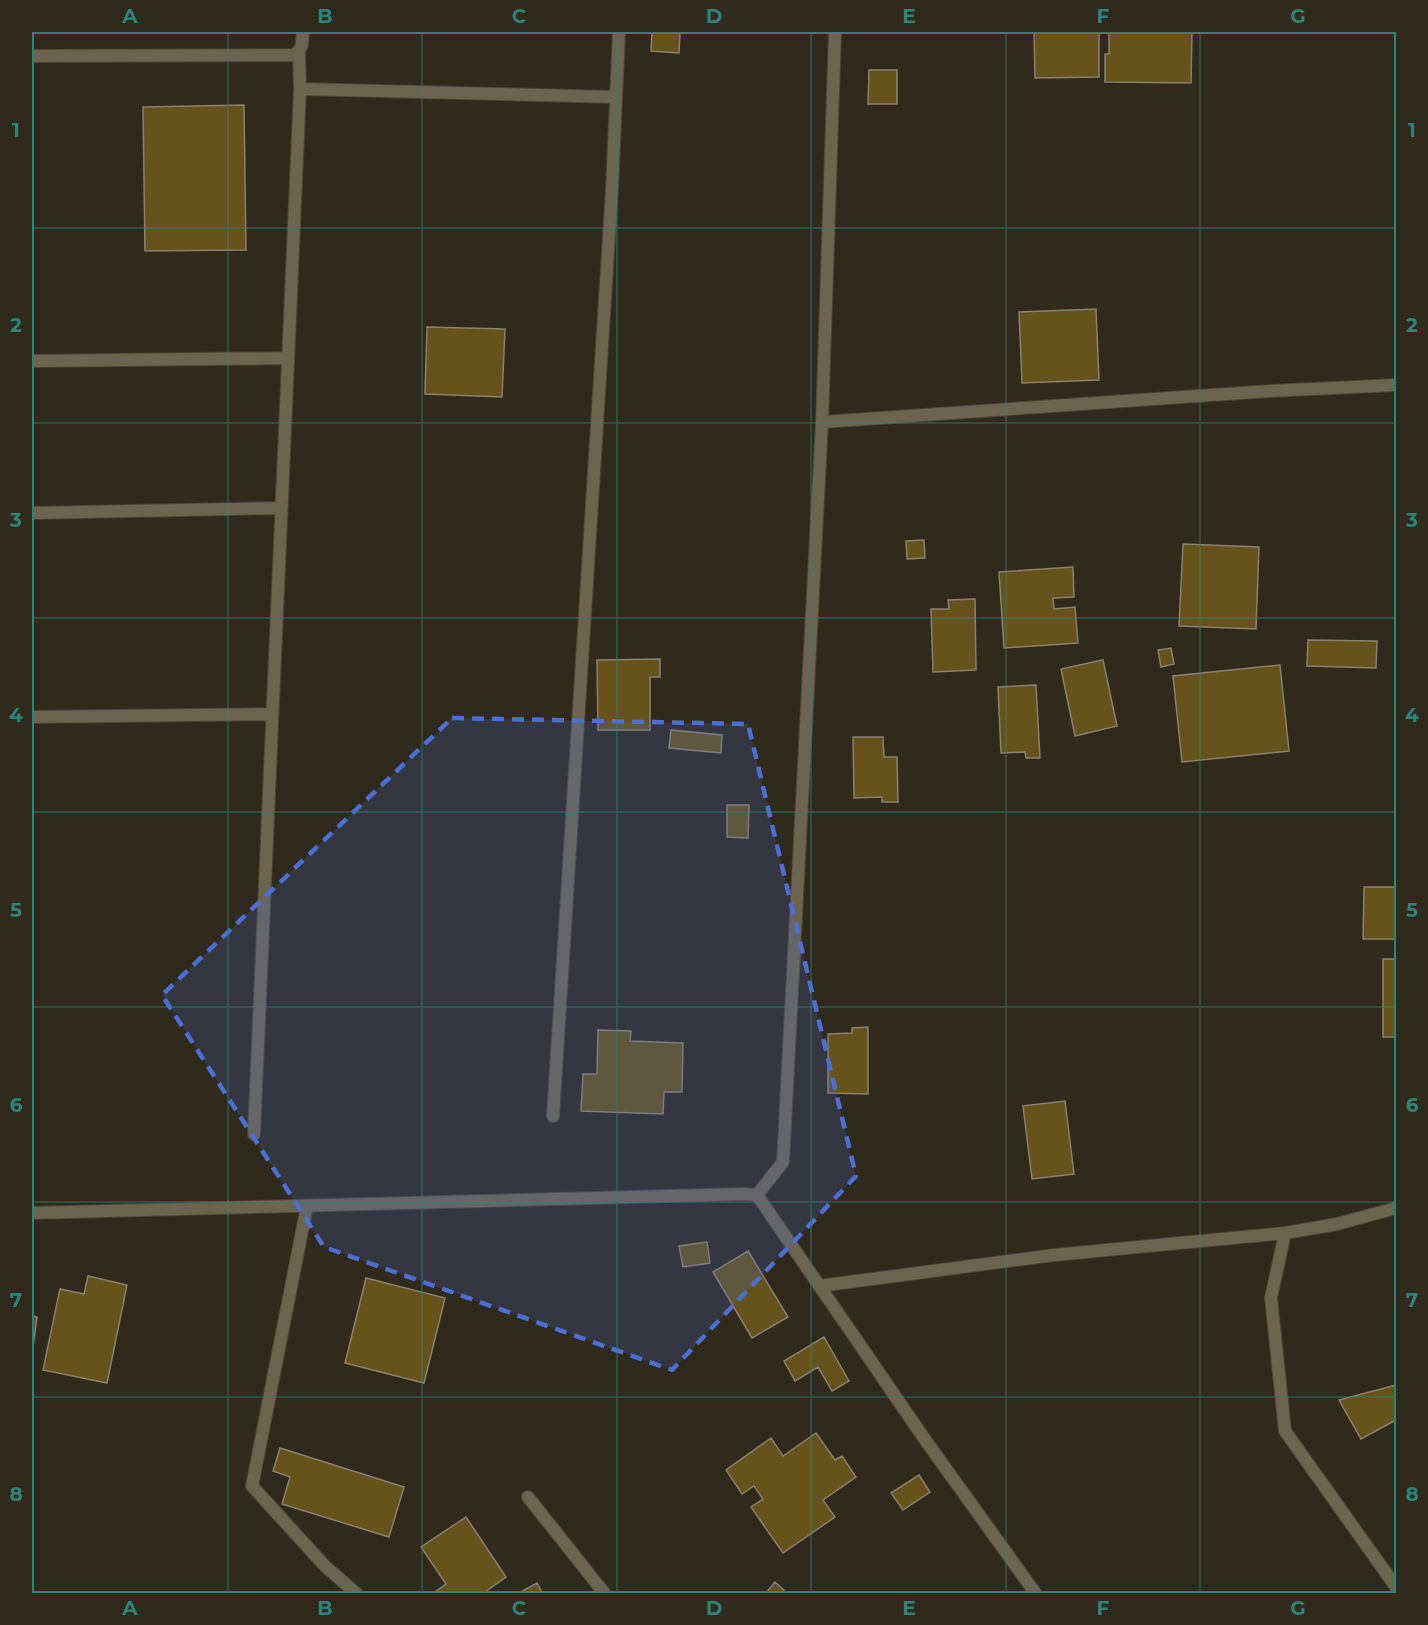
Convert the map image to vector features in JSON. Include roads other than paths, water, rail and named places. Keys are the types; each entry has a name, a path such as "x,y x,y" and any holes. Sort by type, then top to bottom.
{"street":[{"path":"254,1134 300,89 299,52 303,32"},
{"path":"553,1116 612,189 619,32"},
{"path":"757,1196 783,1162 822,422 835,32"},
{"path":"32,56 294,55 299,52"},
{"path":"300,89 616,98"},
{"path":"32,361 288,358"},
{"path":"822,422 1258,392 1396,385"},
{"path":"32,513 281,508"},
{"path":"32,717 272,714"},
{"path":"32,1213 744,1194 757,1196 926,1441 1036,1593"},
{"path":"307,1206 252,1486 325,1566 357,1593"},
{"path":"819,1286 1054,1255 1285,1233 1337,1224 1396,1208"},
{"path":"1285,1233 1271,1298 1285,1431 1396,1587"},
{"path":"528,1497 605,1593"}]}
